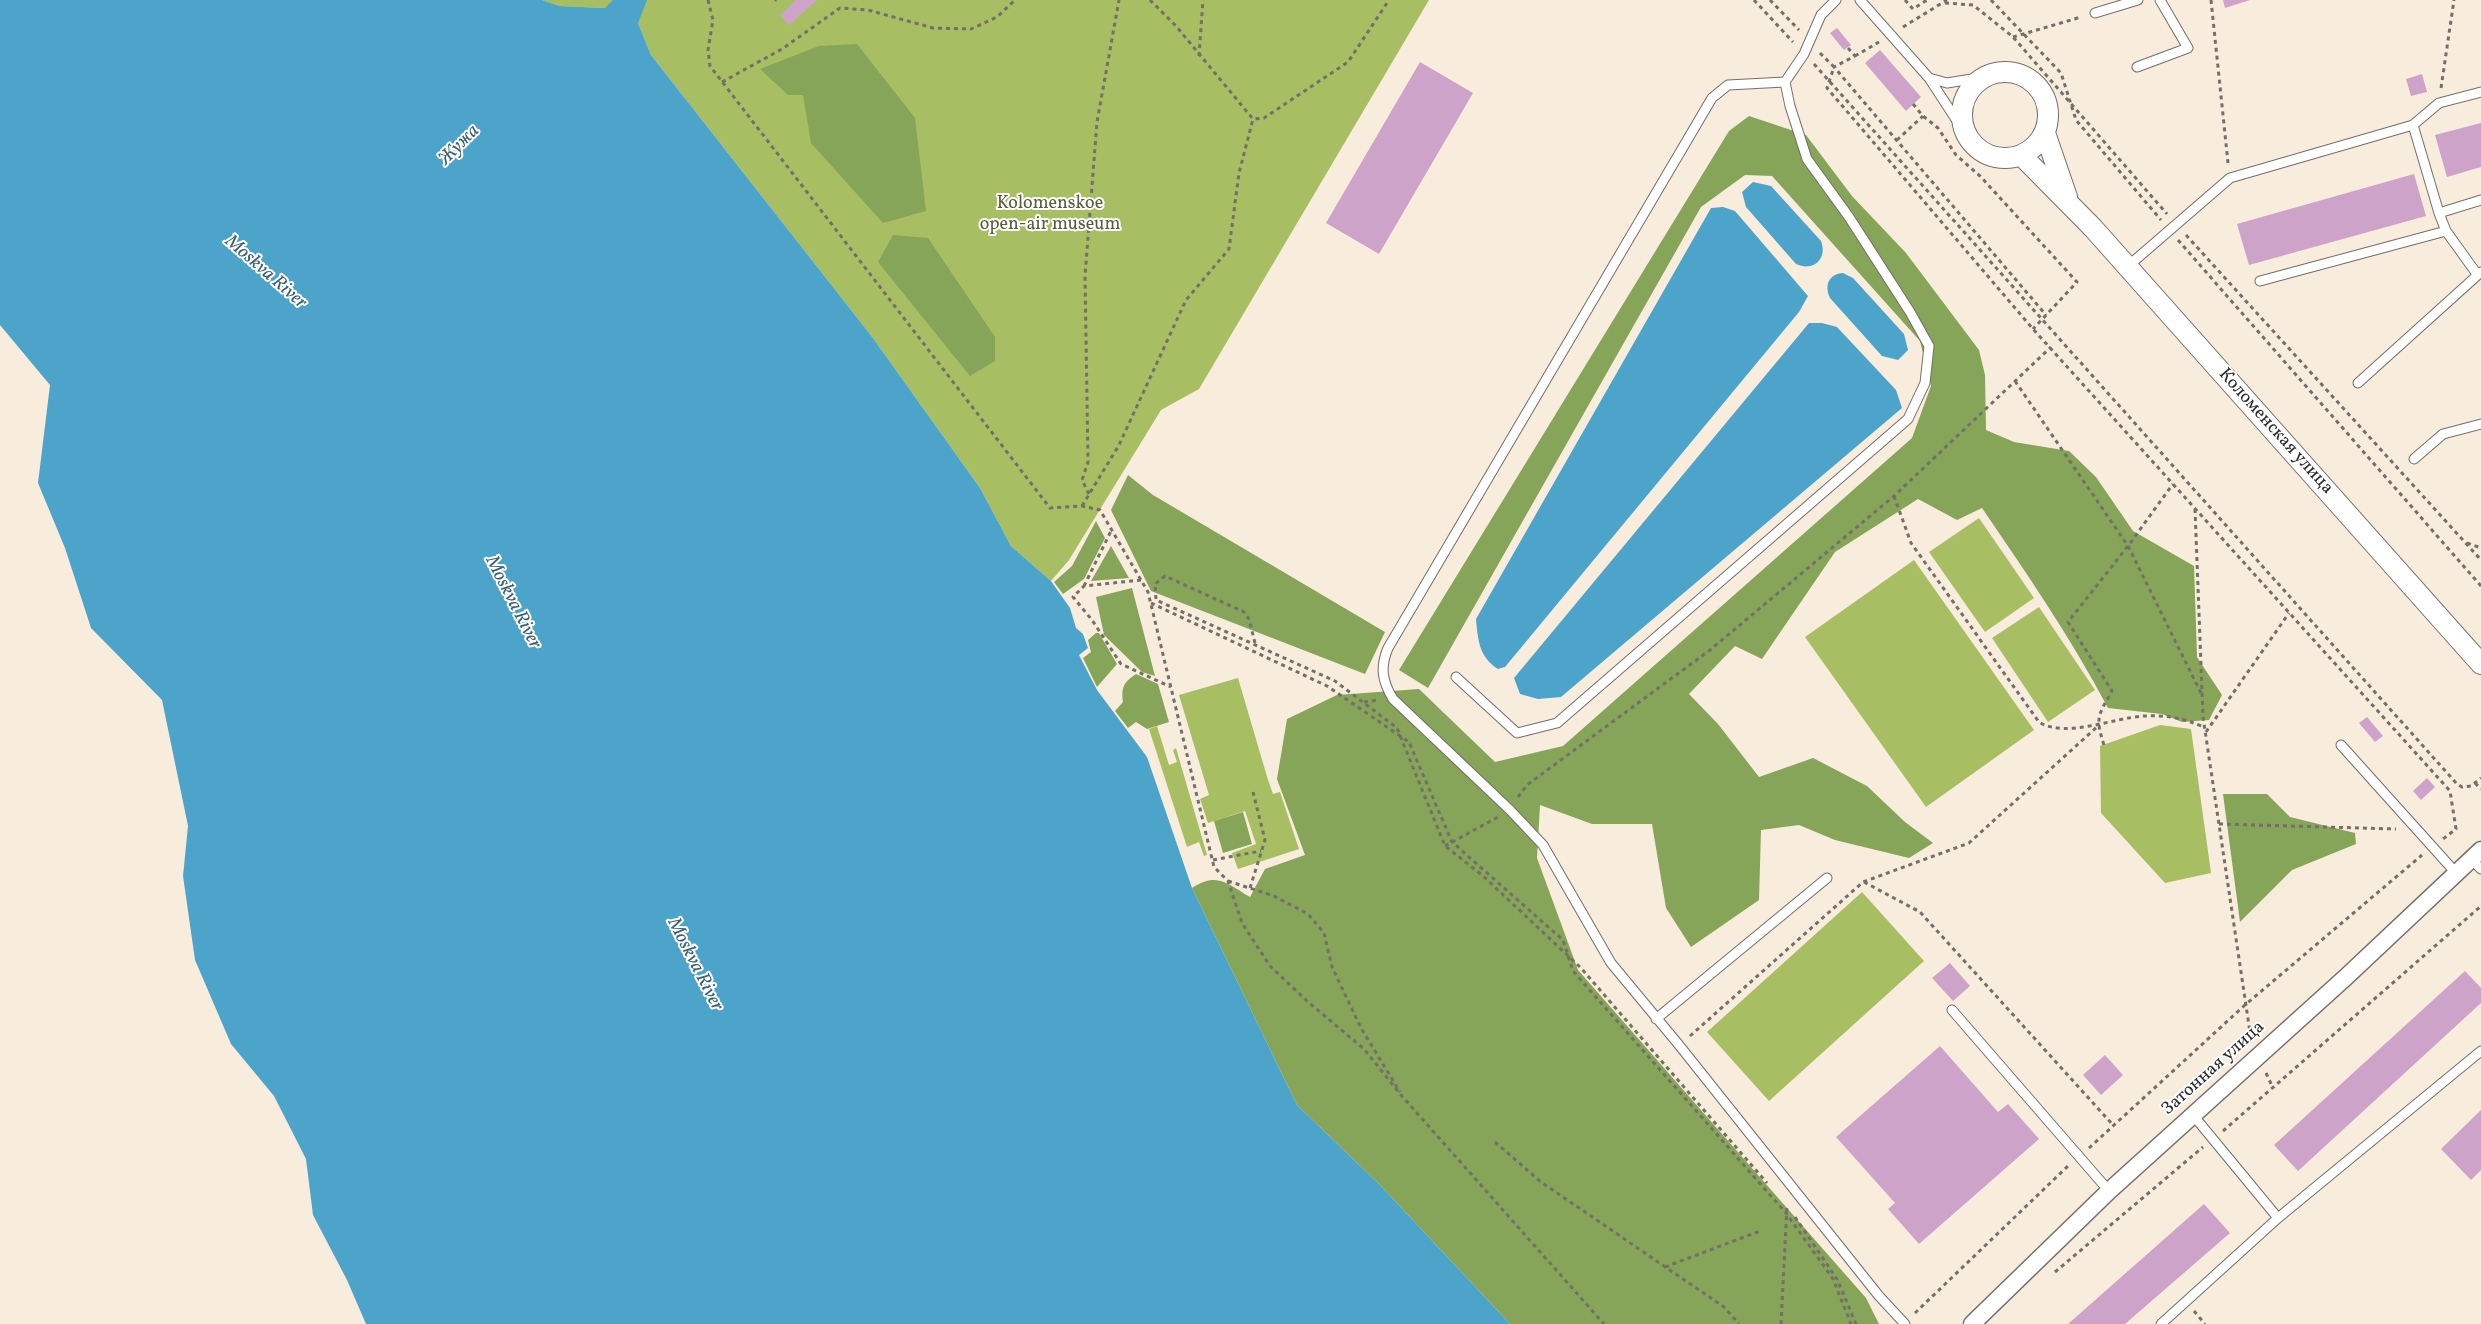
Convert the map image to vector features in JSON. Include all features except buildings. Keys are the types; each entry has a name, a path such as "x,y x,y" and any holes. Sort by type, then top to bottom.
{"street":[{"name":"Коломенская улица","path":"1984,78 2001,72 2010,72 2027,77 2045,97 2049,115 2045,133 2068,201"},
{"path":"1984,78 1970,90 1965,98 1962,116 1965,133 1976,148 1992,157 2011,159 2022,156 2035,147 2045,133"},
{"name":"Коломенская улица","path":"2022,156 2068,201 2481,664"},
{"name":"Затонная улица","path":"1974,1321 2109,1190 2258,1057 2456,873 2478,859"}],"lane":[{"path":"1456,677 1517,734 1557,724 1908,419 1924,383 1929,346 1910,312 1849,217 1807,159 1790,106 1785,82 1804,54 1821,15 1836,0"},
{"path":"1860,0 1929,78 1965,133"},
{"path":"2095,13 2138,0"},
{"path":"2137,67 2188,48 2160,0"},
{"path":"1929,78 1947,83 1984,78"},
{"path":"1785,82 1728,85 1712,98 1402,623 1383,661 1382,673 1385,686 1393,699 1510,810 1543,845 1611,964 1679,1045 1879,1296 1904,1324"},
{"path":"2127,267 2230,178 2413,125 2439,103 2481,92"},
{"path":"2358,383 2479,273 2446,230 2439,213 2413,125"},
{"path":"2439,213 2481,200"},
{"path":"2260,281 2446,230"},
{"path":"2414,460 2443,434 2481,424"},
{"path":"2341,745 2456,873"},
{"path":"1656,1018 1827,878"},
{"path":"1952,1010 2109,1190"},
{"path":"2161,1324 2278,1218 2481,1051"},
{"path":"2193,1115 2278,1218"}],"path":[{"path":"708,0 713,20 708,50 710,66 722,82 1050,508 1082,506 1100,510 1112,529 1141,580 1150,602 1214,867 1228,881 1242,923 1270,966 1307,1002 1364,1048 1401,1095 1604,1324"},
{"path":"722,82 782,49 840,8 868,10 933,28 971,29 997,16 1015,0"},
{"path":"1089,494 1082,480 1088,462 1085,276 1097,122 1119,0"},
{"path":"1150,0 1176,26 1252,119"},
{"path":"1199,56 1203,0"},
{"path":"1252,119 1264,118 1348,62 1389,0"},
{"path":"1754,0 2457,784 2462,787 2475,783 2481,778"},
{"path":"1770,0 1834,67 2046,315"},
{"path":"1905,0 1913,9 1927,0"},
{"path":"1947,0 1945,3 1973,5 2012,37 2070,102 2173,227 2481,586"},
{"path":"1991,0 2061,73 2076,120 2481,560"},
{"path":"2211,0 2230,178"},
{"path":"2439,103 2454,0"},
{"path":"2012,37 2095,13"},
{"path":"1848,48 1855,56 1834,67 1827,88 2033,329 2052,347 2172,484 2450,791 2456,829 2245,1005 2079,1156 1904,1324"},
{"path":"1913,104 1923,116 1938,128 1956,155 1980,176 2077,282 2033,329"},
{"path":"1897,140 1923,116"},
{"path":"1082,506 1119,445 1186,300 1229,249 1239,173 1252,119"},
{"path":"1445,846 1510,810 1527,784 1710,650 1894,496 2052,347"},
{"path":"2015,381 2128,546 2203,695"},
{"path":"2104,745 2098,726 2098,716 2112,691 2068,622 2128,546 2172,484"},
{"path":"1894,496 1911,543 2039,722 2046,727 2098,726 2143,716 2180,717 2205,728"},
{"path":"2195,509 2205,728 2250,1035 2273,1088"},
{"path":"1112,529 1084,586 1073,597 1092,620 1121,664 1171,687"},
{"path":"2466,543 2481,548"},
{"path":"1255,643 1249,619 1244,612 1165,576 1155,584 1156,600 1251,644 1255,643 1335,681 1397,728 1445,846 1482,875 1567,955 1769,1185"},
{"path":"1084,586 1141,580"},
{"path":"1150,602 1327,686 1409,742 1452,842 1563,940 1573,971 1786,1213 1834,1279 1851,1324"},
{"path":"2206,733 2290,613"},
{"path":"1661,1061 1863,882 1969,843 2098,726"},
{"path":"2475,783 2481,789"},
{"path":"1250,888 1264,840 1253,792"},
{"path":"2219,824 2417,830"},
{"path":"1213,860 1262,851"},
{"path":"1228,881 1274,896 1308,914 1324,933 1332,967 1362,1028 1397,1085 1401,1095"},
{"path":"1863,882 1920,912 2113,1125"},
{"path":"2050,1276 2273,1088 2481,906"},
{"path":"1494,1142 1541,1182 1724,1307 1740,1324"},
{"path":"1781,1199 1837,1279 1856,1324"},
{"path":"1781,1324 1787,1206"},
{"path":"1665,1267 1760,1231"}],"green space":[{"name":"Kolomenskoe open-air museum","path":"542,0 1429,0 1199,389 1161,410 1069,560 1051,581 1011,546 980,488 873,338 651,55 638,23 605,8 558,6"},
{"path":"857,44 915,118 926,211 883,223 811,143 803,95 788,95 760,69 819,46"},
{"path":"1749,116 1806,135 1852,196 1906,253 1979,350 1985,375 1986,430 2014,442 2069,451 2096,477 2133,531 2194,566 2197,657 2222,695 2209,720 2182,722 2162,714 2108,708 2064,631 1982,508 1957,520 1918,499 1835,552 1762,659 1735,646 1689,694 1718,724 1759,777 1813,758 1867,786 1905,822 1933,843 1909,858 1835,840 1799,825 1761,830 1759,900 1691,947 1666,908 1652,824 1592,824 1540,805 1537,858 1578,970 1866,1298 1879,1324 1510,1324 1380,1185 1297,1105 1192,888 1209,880 1216,880 1229,884 1250,897 1265,869 1305,855 1277,779 1287,719 1337,695 1419,689 1495,762 1563,746 1912,438 1931,386 1920,341 1772,176 1745,175 1701,207 1428,688 1399,670 1729,131"},
{"path":"893,235 928,238 995,337 995,361 970,376 878,262"},
{"path":"1128,475 1153,495 1385,632 1365,674 1151,591 1111,510"},
{"path":"1979,518 2034,598 1985,632 1929,552"},
{"path":"1096,521 1105,538 1084,579 1063,594 1054,582 1072,566"},
{"path":"1111,546 1129,578 1091,581"},
{"path":"1914,560 2034,730 1926,807 1805,637"},
{"path":"1132,588 1155,676 1142,672 1104,635 1096,597"},
{"path":"2039,607 2095,690 2048,722 1992,638"},
{"path":"1096,633 1099,633 1117,664 1097,687 1083,658 1091,652 1088,640"},
{"path":"1136,674 1158,684 1169,722 1147,729 1136,722 1128,728 1115,711 1123,702 1122,692 1124,685"},
{"path":"1238,678 1268,780 1273,794 1280,792 1299,849 1238,869 1232,853 1256,844 1245,811 1208,823 1200,799 1209,795 1179,695"},
{"path":"2160,725 2191,729 2211,873 2165,883 2101,813 2100,746"},
{"path":"1157,726 1169,765 1177,762 1173,750 1176,748 1207,855 1204,856 1199,842 1187,847 1149,729"},
{"path":"2223,794 2267,794 2290,817 2355,833 2356,844 2292,870 2240,922"},
{"path":"1243,812 1252,844 1223,853 1214,821"},
{"path":"1862,892 1924,961 1769,1101 1707,1032"}],"water":[{"path":"0,0 542,0 559,6 605,8 613,0 647,0 638,23 651,55 873,338 980,488 1011,546 1051,581 1070,608 1076,628 1083,634 1088,648 1079,655 1097,690 1147,757 1192,888 1297,1105 1380,1185 1510,1324 366,1324 347,1280 313,1215 306,1159 274,1096 231,1044 195,960 183,876 188,826 162,700 91,628 65,548 38,483 50,385 0,325"},
{"path":"1753,182 1771,186 1821,241 1823,247 1821,258 1818,262 1808,266 1796,264 1746,207 1742,192"},
{"path":"1723,207 1735,211 1808,296 1799,312 1505,667 1498,669 1483,653 1476,619 1711,208"},
{"path":"1843,273 1853,278 1904,334 1908,350 1898,360 1882,356 1830,298 1828,293 1829,281 1834,276"},
{"path":"1809,323 1822,323 1837,327 1896,390 1902,408 1561,697 1538,699 1520,694 1514,678"}],"water label":[{"name":"Жужа","path":"460,146"},
{"name":"Moskva River","path":"265,273"},
{"name":"Moskva River","path":"512,603"},
{"name":"Moskva River","path":"694,965"}]}
